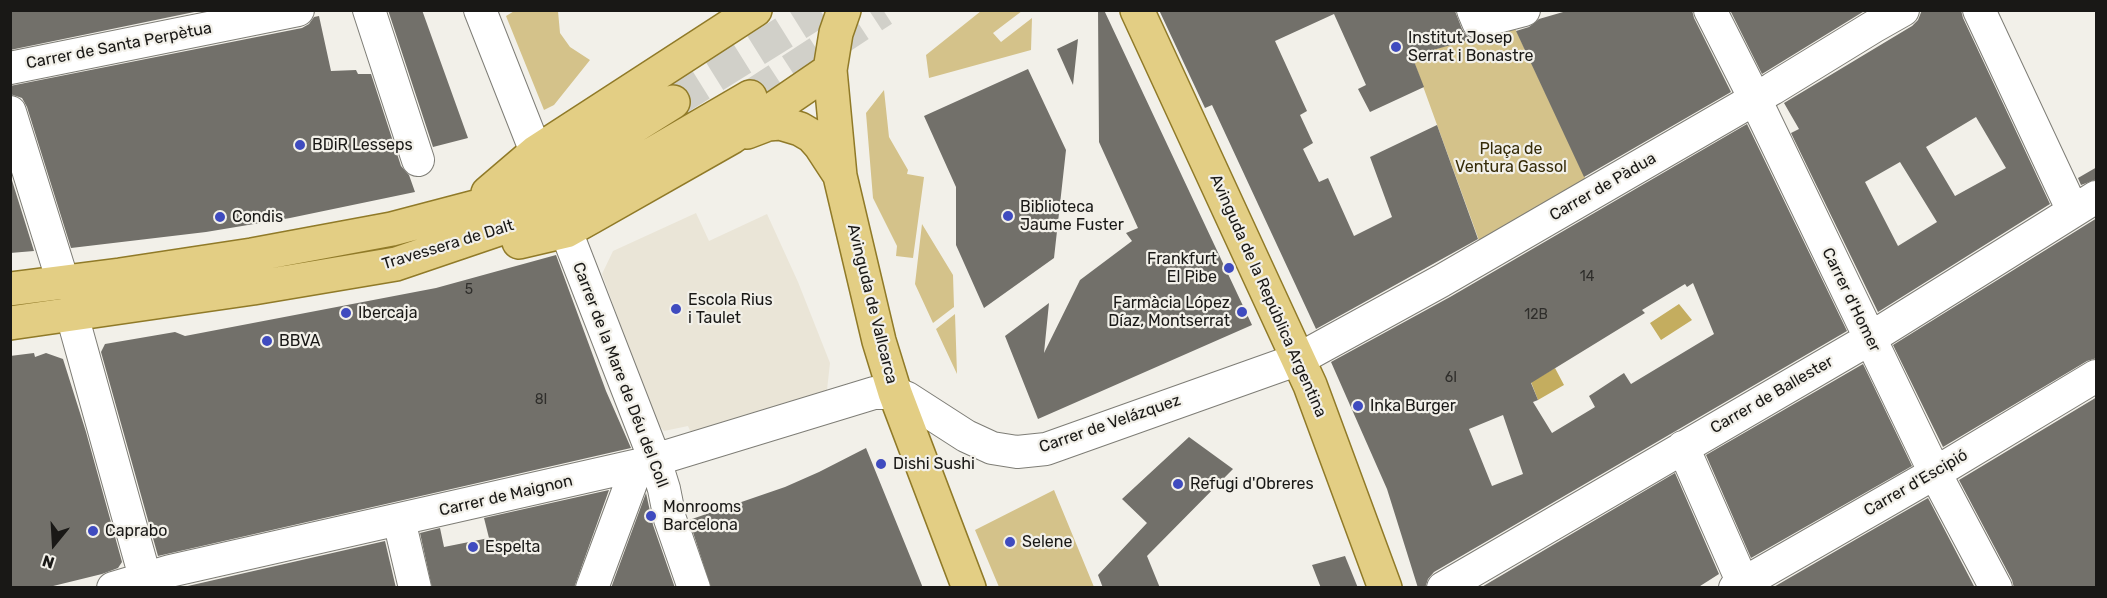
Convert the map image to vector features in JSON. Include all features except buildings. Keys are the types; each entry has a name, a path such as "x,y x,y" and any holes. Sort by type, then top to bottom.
{"main road":[{"path":"551,193 755,10"},
{"name":"Avinguda de Vallcarca","path":"844,10 836,33 831,70 840,176 879,341 895,393 969,588"},
{"name":"Avinguda de la República Argentina","path":"1137,10 1299,359 1385,588"},
{"path":"732,137 831,70"},
{"name":"Travessera de Dalt","path":"10,323 242,290 396,264 551,193 750,97"},
{"name":"Travessera de Dalt","path":"10,289 252,255 392,229 491,202 551,193 581,160 673,102"},
{"path":"551,193 768,124 780,123 790,125 812,136 840,176"},
{"path":"63,282 72,315"}],"street":[{"name":"Carrer de Santa Perpètua","path":"10,68 298,10"},
{"path":"369,10 418,160"},
{"name":"Carrer de la Mare de Déu del Coll","path":"480,10 551,193 644,468 664,489 670,519 694,588"},
{"path":"1473,10 1478,22 1524,10"},
{"name":"Carrer d'Homer","path":"1710,10 1935,473 1996,588"},
{"name":"Carrer de Pàdua","path":"1299,359 1451,275 1755,99 1903,10"},
{"path":"1979,10 2085,204"},
{"path":"10,112 63,282"},
{"name":"Carrer de Ballester","path":"1443,588 1870,339 2085,204"},
{"path":"72,315 147,583"},
{"name":"Carrer de Velázquez","path":"895,393 907,398 975,441 998,450 1017,452 1046,449 1299,359"},
{"name":"Carrer d'Escipió","path":"1741,586 2097,376"},
{"name":"Carrer de Maignon","path":"113,588 147,583 181,568 644,468 874,393 895,393"},
{"path":"1683,447 1741,586"},
{"path":"592,588 644,468"},
{"path":"399,520 415,588"}],"shaded area":[{"name":"Escola Rius i Taulet","path":"696,213 709,241 767,214 798,282 830,363 827,390 692,435 688,426 664,431 655,421 602,274 613,251"},
{"path":"1679,304 1692,320 1661,340 1650,323"},
{"path":"1555,368 1564,385 1538,400 1531,382"}],"green space":[{"path":"516,10 558,11 560,33 570,47 590,60 554,105 544,110 506,16"},
{"path":"981,11 1022,11 993,33 1001,42 1032,18 1031,50 929,78 926,55"},
{"name":"Plaça de Ventura Gassol","path":"1514,26 1588,184 1481,246 1412,56"},
{"path":"884,90 889,137 908,170 907,174 924,177 913,258 896,256 897,246 873,198 866,113"},
{"path":"922,224 953,275 954,307 933,323 915,284"},
{"path":"955,314 957,374 936,329"},
{"path":"1054,490 1094,587 999,587 975,530"}],"tunnel":[{"path":"673,102 820,10"},
{"path":"750,97 883,10"}],"place":[{"name":"Institut Josep Serrat i Bonastre","path":"1396,47"},
{"name":"BDiR Lesseps","path":"300,145"},
{"name":"Biblioteca Jaume Fuster","path":"1008,216"},
{"name":"Condis","path":"220,217"},
{"name":"Frankfurt El Pibe","path":"1229,268"},
{"name":"Escola Rius i Taulet","path":"676,309"},
{"name":"Farmàcia López Díaz, Montserrat","path":"1242,312"},
{"name":"Ibercaja","path":"346,313"},
{"name":"BBVA","path":"267,341"},
{"name":"Inka Burger","path":"1358,406"},
{"name":"Dishi Sushi","path":"881,464"},
{"name":"Refugi d'Obreres","path":"1178,484"},
{"name":"Monrooms Barcelona","path":"651,516"},
{"name":"Caprabo","path":"93,531"},
{"name":"Selene","path":"1010,542"},
{"name":"Espelta","path":"473,547"}]}
